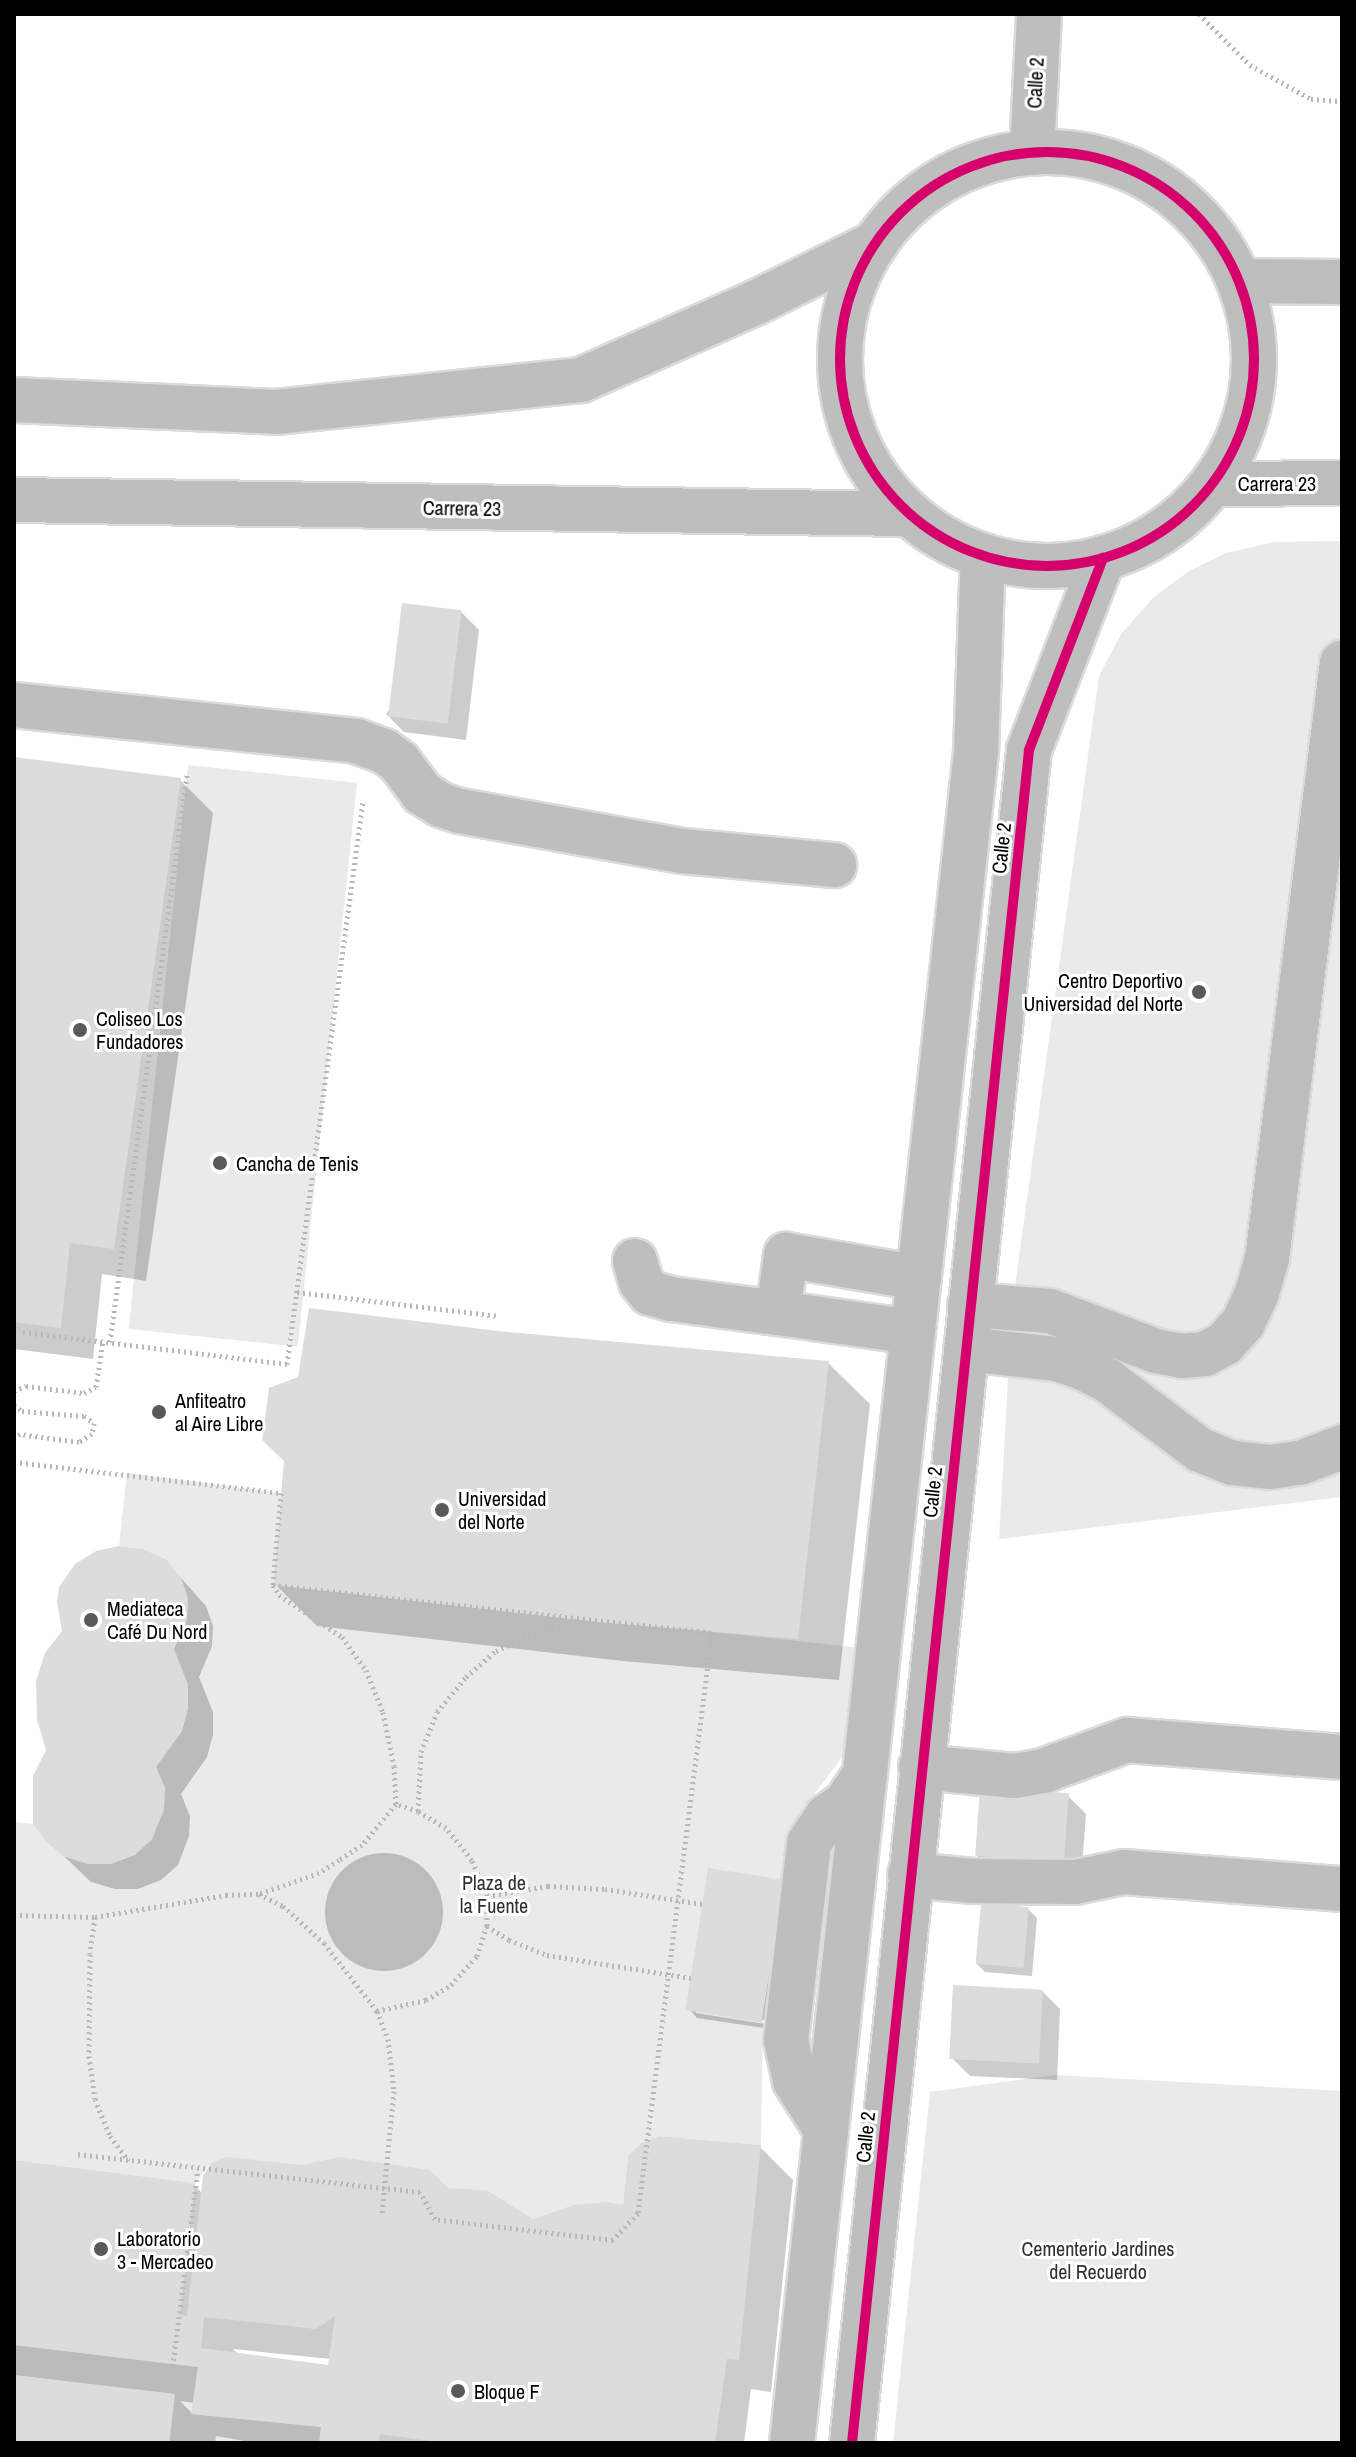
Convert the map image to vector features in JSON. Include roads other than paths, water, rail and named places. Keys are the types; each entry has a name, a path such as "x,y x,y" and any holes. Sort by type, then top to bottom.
{"main road":[{"path":"1240,281 1342,282"},
{"name":"Carrera 23","path":"1213,484 1342,483"}],"street":[{"name":"Calle 2","path":"1032,153 1039,14"},
{"path":"1032,153 1070,153 1140,174 1172,194 1200,219 1223,248 1240,281 1253,333 1253,386 1240,438 1213,484 1190,509 1164,530 1103,558 1043,566 983,556 944,539 910,514 889,492 857,443 841,385 842,326 849,296 876,243 896,219 943,180 972,167 1032,153"},
{"path":"14,400 276,412 581,380 757,302 876,243"},
{"name":"Carrera 23","path":"14,500 910,514"},
{"name":"Calle 2","path":"792,2443 976,753 983,556"},
{"name":"Calle 2","path":"852,2443 1029,750 1103,558"},
{"path":"970,1305 1050,1311 1156,1351 1182,1356 1205,1354 1224,1344 1243,1323 1257,1293 1267,1259 1342,663"},
{"path":"14,705 356,741 384,751 399,762 422,793 441,805 460,811 682,851 834,865"},
{"path":"778,1313 786,1255 919,1278"},
{"path":"635,1261 641,1282 650,1293 671,1299 913,1332"},
{"path":"966,1349 1057,1359 1083,1368 1108,1381 1200,1450 1233,1463 1270,1467 1300,1463 1342,1447"},
{"path":"921,1767 1015,1776 1043,1771 1127,1740 1342,1757"},
{"path":"910,1875 974,1881 1075,1882 1124,1872 1342,1889"}],"place":[{"name":"Centro Deportivo Universidad del Norte","path":"1199,992"},
{"name":"Coliseo Los Fundadores","path":"80,1030"},
{"name":"Cancha de Tenis","path":"220,1163"},
{"name":"Anfiteatro al Aire Libre","path":"159,1412"},
{"name":"Universidad del Norte","path":"442,1510"},
{"name":"Mediateca Café Du Nord","path":"91,1620"},
{"name":"Laboratorio 3 - Mercadeo","path":"101,2249"},
{"name":"Bloque F","path":"458,2391"}],"park label":[{"name":"Plaza de la Fuente","path":"494,1894"},
{"name":"Cementerio Jardines del Recuerdo","path":"1098,2260"}]}
